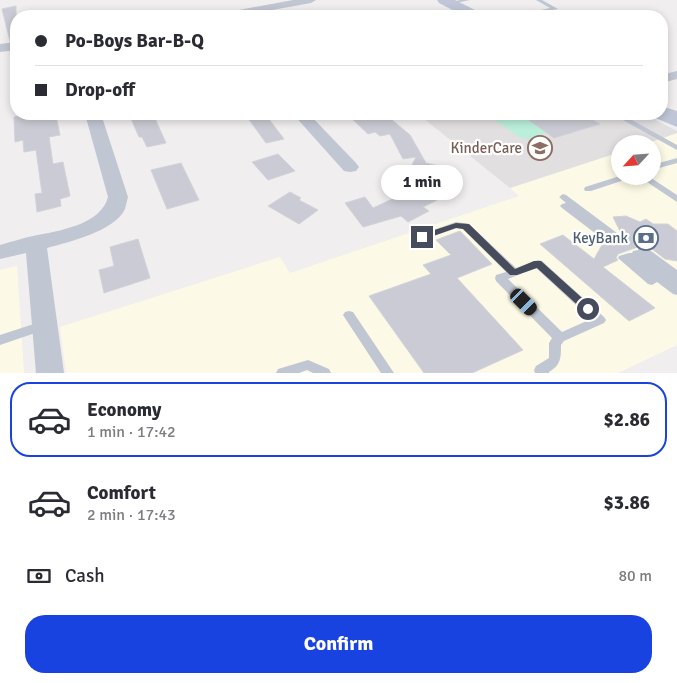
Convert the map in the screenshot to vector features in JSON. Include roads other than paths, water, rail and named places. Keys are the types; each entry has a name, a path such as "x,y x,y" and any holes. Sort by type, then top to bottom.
{"main road":[{"path":"447,2 464,10"}],"street":[{"path":"255,10 312,0"},
{"path":"0,252 90,228 100,224 114,212 118,203 118,197 95,120"},
{"path":"307,120 350,167"},
{"path":"36,242 50,373"}],"lane":[{"path":"447,2 468,0"},
{"path":"538,0 555,9 549,10"},
{"path":"627,120 677,148"},
{"path":"661,165 677,160"},
{"path":"588,189 611,181"},
{"path":"656,185 677,199"},
{"path":"614,240 563,201 614,240"},
{"path":"422,237 461,225 466,226 514,273"},
{"path":"633,254 677,274"},
{"path":"633,254 652,281"},
{"path":"633,254 677,288"},
{"path":"539,372 555,360 555,343 560,338 600,320 538,264 500,278 560,338"},
{"path":"349,315 388,373"},
{"path":"0,340 45,326"},
{"path":"282,373 308,365 325,373"}],"place":[{"name":"KinderCare","path":"540,148"},
{"name":"KeyBank","path":"646,238"}]}
